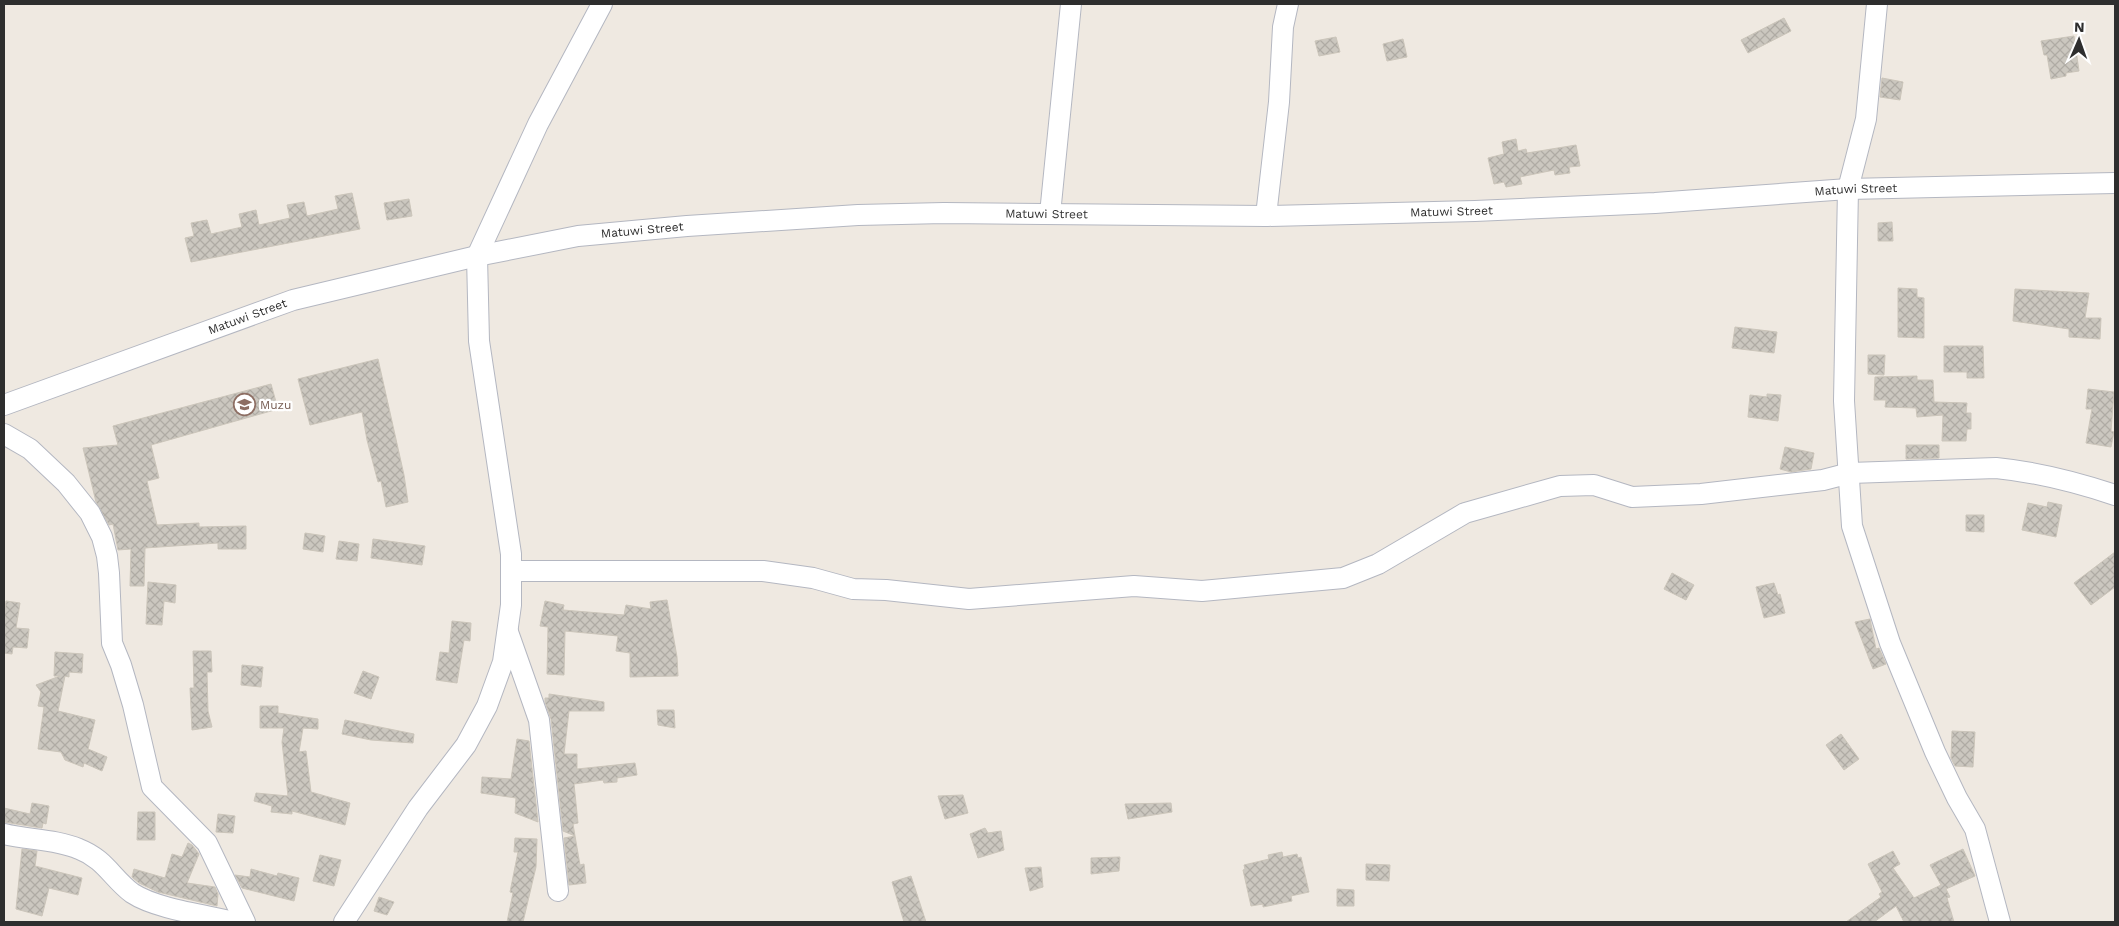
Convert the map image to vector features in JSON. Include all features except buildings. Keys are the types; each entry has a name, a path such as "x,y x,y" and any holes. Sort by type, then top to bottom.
{"street":[{"path":"344,922 418,808 466,745 487,706 503,662 511,605 511,554 479,341 477,256 538,124 602,4"},
{"path":"1050,214 1071,4"},
{"path":"1266,216 1279,102 1283,27 1288,4"},
{"path":"1877,4 1866,119 1848,190 1844,392 1852,526 1890,643 1935,752 1957,798 1975,829 2000,922"},
{"name":"Matuwi Street","path":"4,405 293,300 477,256 578,236 687,226 858,215 1266,216 1475,211 1655,203 1848,190 2115,183"},
{"path":"4,434 30,449 66,483 90,513 102,538 107,556 112,643 133,705 152,787 206,844 245,922"},
{"path":"511,571 763,571 813,578 853,589 886,590 969,599 1134,586 1202,591 1343,578 1378,564 1464,513 1560,486 1594,485 1632,497 1701,494 1823,480 1850,473 2003,469 2018,470 2081,484 2115,495"},
{"path":"507,629 539,720 558,891"},
{"path":"4,834 61,843 80,849 102,862 132,893 156,904 235,922"}],"place":[{"name":"Muzu","path":"244,405"}]}
